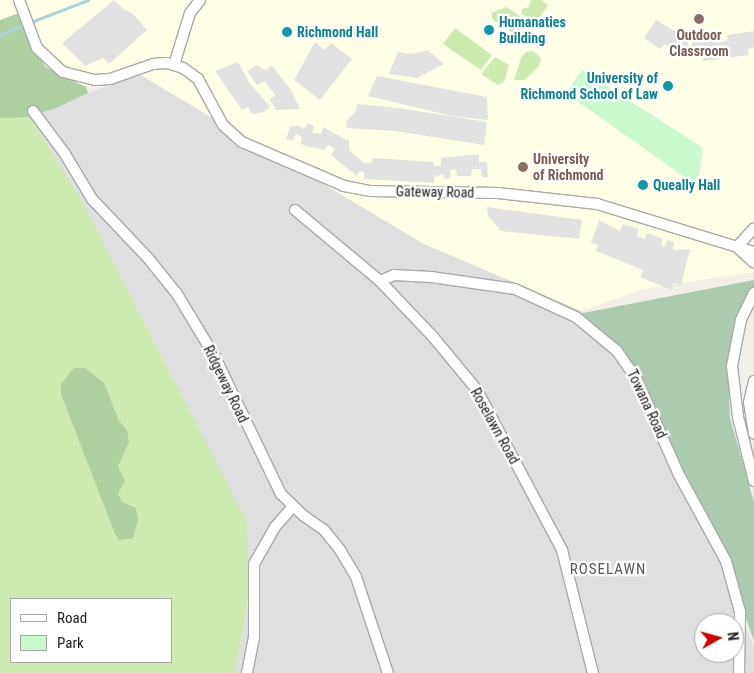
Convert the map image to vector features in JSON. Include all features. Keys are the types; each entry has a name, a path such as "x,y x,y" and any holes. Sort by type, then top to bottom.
{"street":[{"path":"19,0 37,48 53,66 79,78 110,79 153,64 174,65 190,13 200,0"},
{"name":"Gateway Road","path":"174,65 198,79 224,125 242,142 344,186 370,190 498,193 597,204 754,252"},
{"name":"Ridgeway Road","path":"33,111 66,154 92,199 148,258 176,294 215,357 281,494 324,530 356,577 388,673"},
{"name":"Roselawn Road","path":"295,210 380,281 434,338 488,408 562,550 593,673"},
{"path":"737,247 754,232"},
{"name":"Gateway Road","path":"737,247 754,262"},
{"name":"Towana Road","path":"380,281 394,275 431,277 522,291 576,317 617,351 636,378 678,473 726,561 740,612 739,673"},
{"path":"754,293 741,320 732,366 734,396 750,454 754,481"},
{"path":"754,381 749,402 754,434"},
{"path":"247,673 254,637 254,564 275,527 293,506"}],"shaded area":[{"name":"University of Richmond","path":"0,0 754,0 754,272 643,289 582,311 424,244 139,74 0,107"},
{"path":"114,0 123,9 132,13 147,30 109,64 103,58 85,66 62,43"},
{"path":"656,20 688,39 688,46 692,45 692,39 717,36 720,42 727,41 727,35 754,31 754,47 748,49 749,55 703,61 701,54 678,54 665,44 660,49 644,38"},
{"path":"315,42 325,50 331,43 352,59 320,100 294,80"},
{"path":"428,50 444,64 417,78 389,74 398,52 411,54"},
{"path":"238,62 249,82 270,107 264,112 252,114 248,107 242,110 215,71"},
{"path":"256,65 266,70 272,66 291,90 300,109 276,110 270,100 275,95 264,81 257,85 247,71"},
{"path":"139,74 424,244 582,311 635,359 628,360 716,535 742,613 694,613 694,663 744,663 744,620 754,650 754,673 235,673 250,587 29,116"},
{"path":"377,76 487,97 488,120 452,116 368,96"},
{"path":"357,104 399,108 487,122 484,145 395,131 346,128 347,120 356,111"},
{"path":"308,123 314,126 312,133 321,134 323,127 349,141 349,150 364,163 371,163 373,158 433,162 434,166 441,166 441,158 479,154 479,162 487,162 488,177 482,177 481,169 472,169 471,176 457,176 456,169 450,170 451,177 445,179 443,174 434,177 434,183 364,179 364,172 360,171 357,176 331,155 335,149 328,145 325,150 306,146 301,144 302,137 296,134 293,141 286,139 290,127 298,126 304,129"},
{"path":"487,207 582,220 579,239 501,231 488,216"},
{"path":"599,220 620,231 623,224 639,229 637,236 645,239 647,233 663,239 661,244 664,247 668,240 674,242 673,250 690,249 681,285 673,283 672,290 640,277 643,270 596,251 598,245 591,243"},
{"path":"754,280 754,293 732,342 729,400 730,418 754,502 754,641 716,535 628,360 578,314"}],"green space":[{"path":"531,0 541,0 548,5 536,23 522,14 522,9 529,7"},
{"path":"506,7 520,16 519,37 493,20 491,13"},
{"path":"19,13 33,50 46,67 86,87 88,93 56,108 26,117 0,118 0,20"},
{"path":"455,28 492,55 481,70 443,44"},
{"path":"533,51 541,58 539,66 525,80 514,80 521,58 526,52"},
{"path":"495,57 509,65 504,82 498,85 481,74"},
{"path":"582,70 703,148 697,186 566,93"},
{"path":"0,114 29,116 79,196 247,522 250,587 235,673 0,673"},
{"path":"74,368 85,368 104,383 119,421 127,430 129,442 118,466 125,481 118,494 122,502 136,508 138,520 133,538 119,540 115,534 61,394 61,384"}],"waterway":[{"path":"31,22 88,0"},
{"path":"0,35 26,24"}],"place":[{"name":"Outdoor Classroom","path":"699,19"},
{"name":"Humanaties Building","path":"489,30"},
{"name":"Richmond Hall","path":"287,32"},
{"name":"University of Richmond School of Law","path":"668,86"},
{"name":"University of Richmond","path":"523,167"},
{"name":"Queally Hall","path":"643,185"}],"district":[{"name":"ROSELAWN","path":"608,570"}]}
